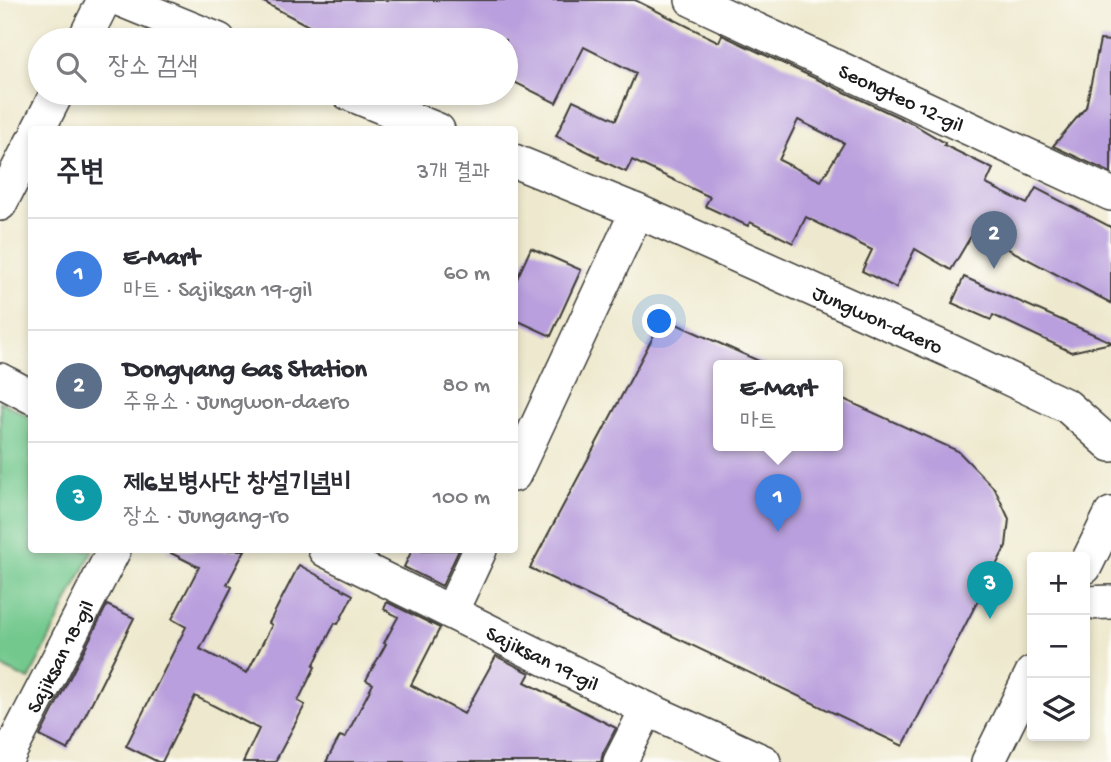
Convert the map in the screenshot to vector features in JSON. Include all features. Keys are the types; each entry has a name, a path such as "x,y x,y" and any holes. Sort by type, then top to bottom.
{"street":[{"path":"90,28 104,0"},
{"path":"121,0 190,28"},
{"name":"Seongteo 12-gil","path":"692,0 1111,194"},
{"path":"40,126 51,105"},
{"path":"377,105 428,126"},
{"path":"0,204 8,166 28,146"},
{"name":"Jungwon-daero","path":"518,163 637,211 1068,406 1111,445"},
{"path":"518,466 637,211"},
{"path":"0,380 28,395"},
{"path":"1090,557 1111,514"},
{"name":"Sajiksan 18-gil","path":"5,762 112,553"},
{"name":"Sajiksan 19-gil","path":"331,553 647,709 764,762"},
{"path":"451,612 479,553"},
{"path":"1090,603 1111,602"},
{"path":"988,762 1030,678"},
{"path":"620,762 647,709"},
{"path":"0,759 5,762"}],"green space":[{"path":"0,401 28,416 28,553 92,553 29,680 0,666"}],"building":[{"path":"260,0 635,0 719,42 722,35 913,124 945,143 944,145 993,169 986,184 1027,204 1036,188 1111,227 1111,303 974,231 951,270 915,249 896,288 862,271 872,250 806,217 793,243 750,222 748,226 705,206 710,197 632,160 626,172 598,159 599,157 556,136 573,100 616,120 636,73 584,47 556,103 518,84 518,28 312,28","holes":["798,120 844,143 821,181 779,160"]},
{"path":"1100,40 1111,41 1111,173 1053,146 1086,107"},
{"path":"531,248 581,270 551,336 518,321 518,276"},
{"path":"964,277 1111,343 1071,352 993,315 991,320 952,303"},
{"path":"663,318 757,360 713,360 713,451 843,451 843,399 958,451 995,489 1009,519 1006,546 903,746 530,568"},
{"path":"171,553 243,553 227,584 232,587 200,649 247,673 299,565 353,595 313,666 315,667 298,701 305,705 275,762 243,762 259,729 195,696 162,762 126,746 186,627 172,619 199,567"},
{"path":"411,553 458,553 442,586 404,567"},
{"path":"387,602 440,628 411,685 464,714 496,656 530,673 525,682 616,728 601,762 326,762 340,736 345,738 373,684 366,680 398,617 384,609"},
{"path":"107,605 134,618 68,750 40,736"}],"place":[{"name":"Dongyang Gas Station","path":"994,269"},
{"name":"E-Mart","path":"778,532"},
{"name":"제6보병사단 창설기념비","path":"990,619"}]}
